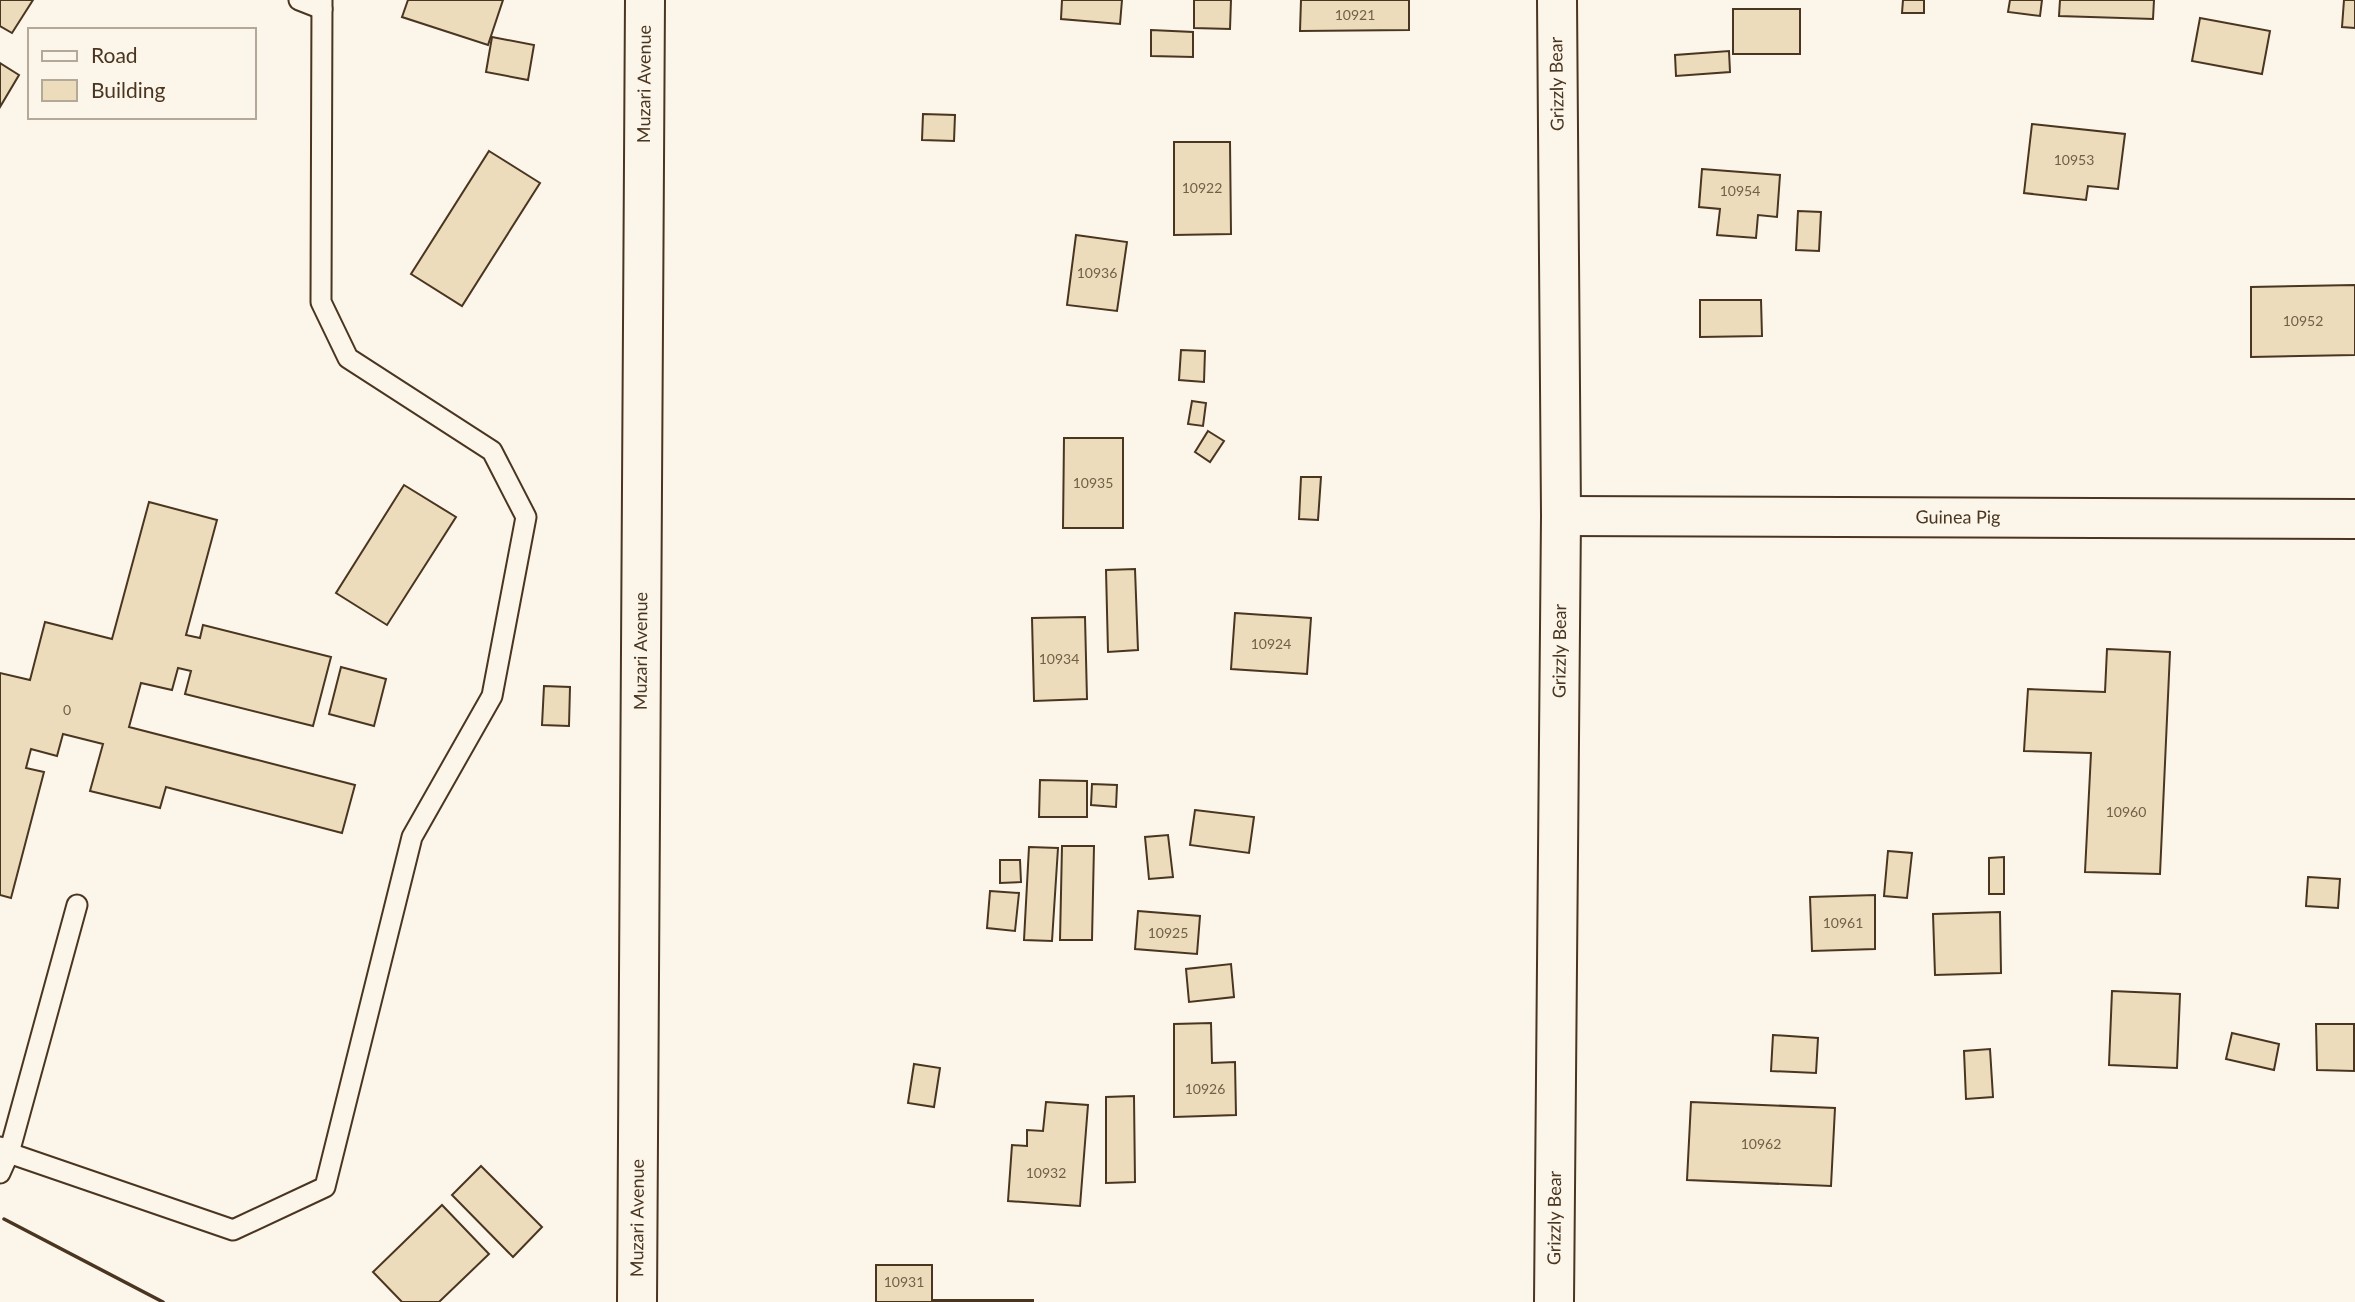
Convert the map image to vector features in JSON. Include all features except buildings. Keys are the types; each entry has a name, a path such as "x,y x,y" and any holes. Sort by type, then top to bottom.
{"street":[{"name":"Muzari Avenue","path":"637,1302 645,0"},
{"name":"Grizzly Bear","path":"1554,1302 1561,516 1557,0"},
{"name":"Guinea Pig","path":"1561,516 2355,519"}],"lane":[{"path":"5,1150 233,1230 325,1186 412,837 492,696 526,517 492,451 348,358 321,303 322,4 299,0"},
{"path":"0,1173 77,905"}],"wall":[{"path":"4,1219 163,1302"}]}
